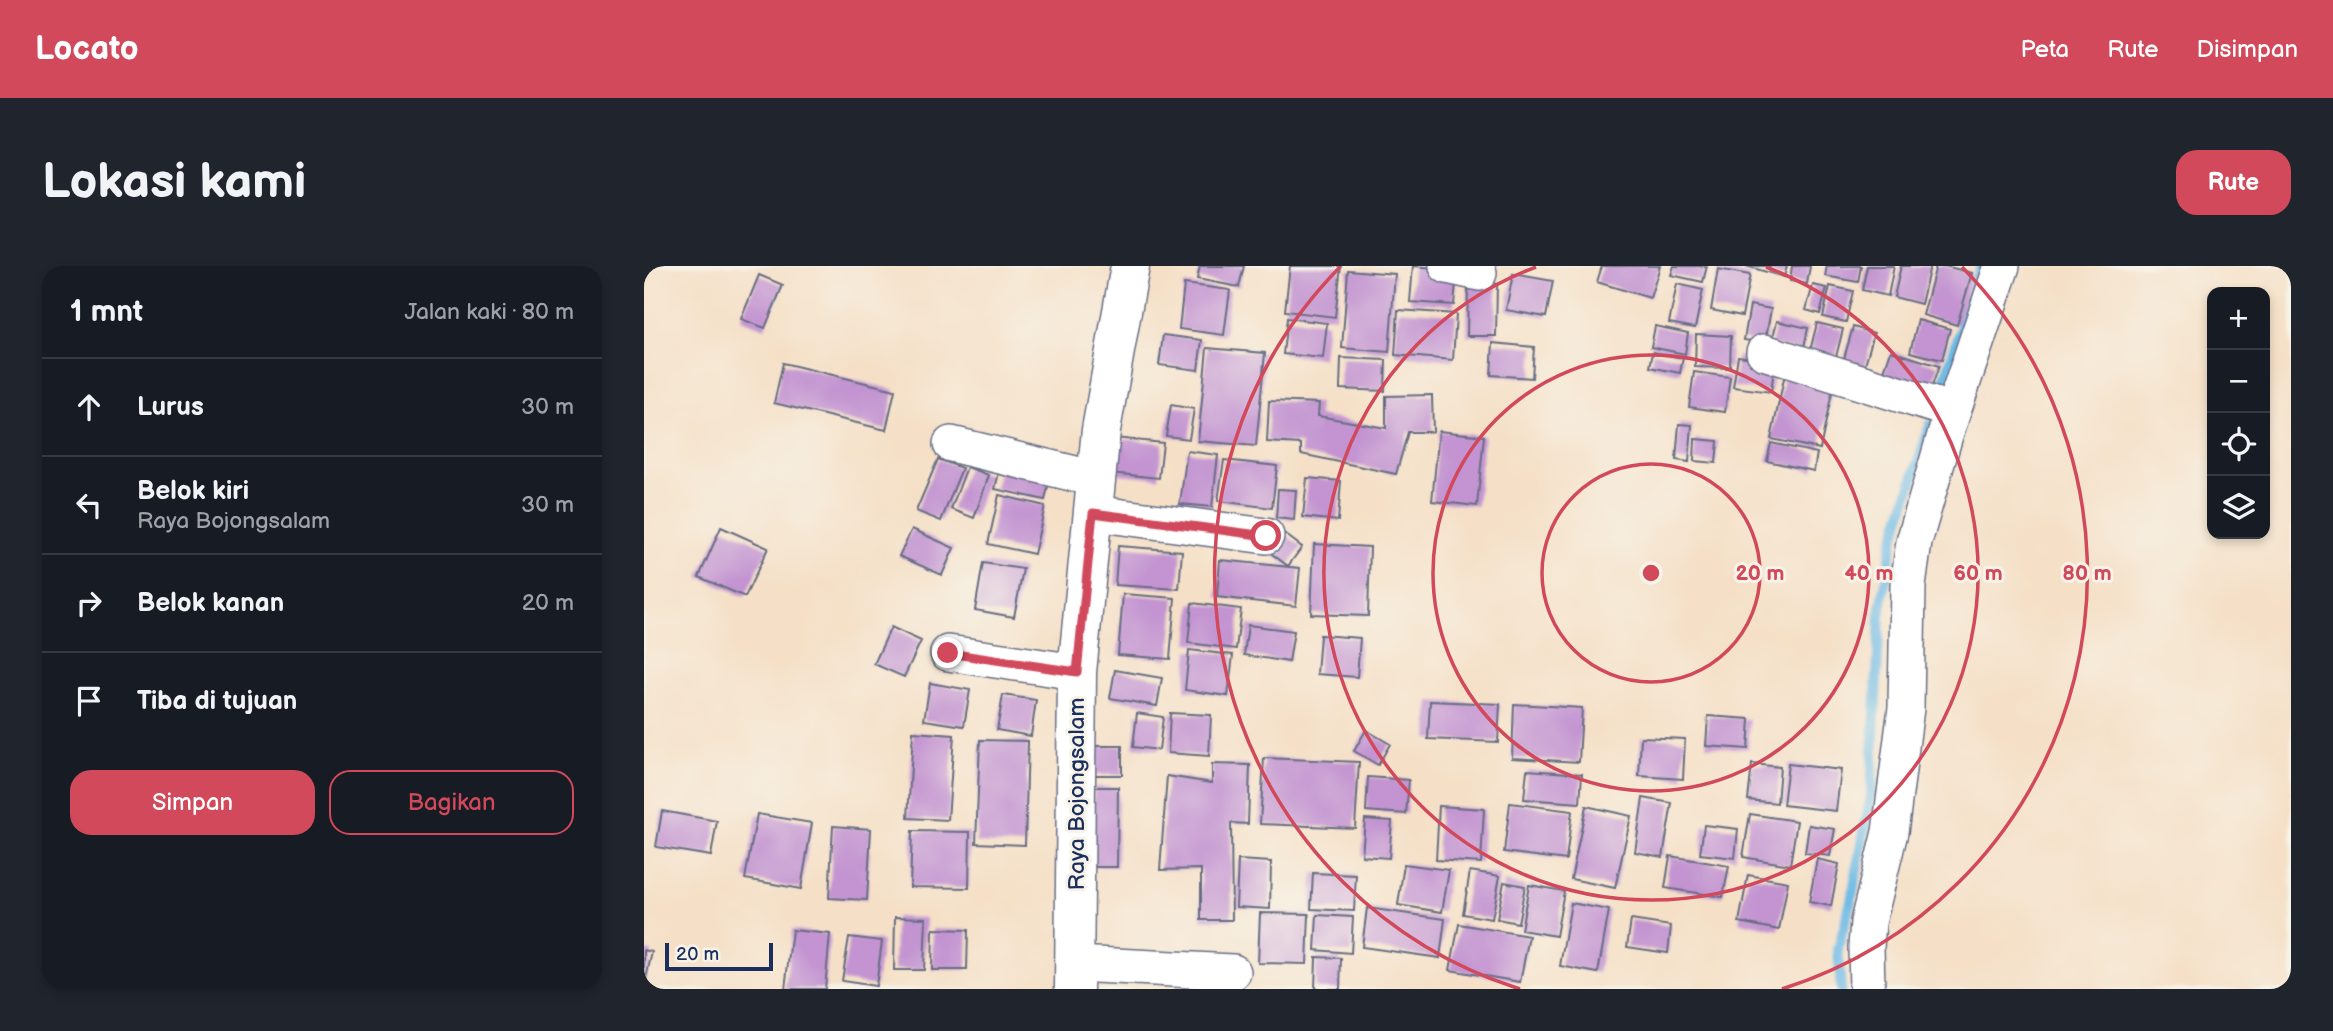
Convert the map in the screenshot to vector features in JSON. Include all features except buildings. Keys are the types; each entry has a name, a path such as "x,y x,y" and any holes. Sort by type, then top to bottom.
{"main road":[{"name":"Raya Bojongsalam","path":"1075,977 1077,672 1101,430 1130,266"}],"street":[{"path":"1867,989 1868,922 1890,832 1906,708 1910,565 1914,542 1940,407 2002,266"},
{"path":"1764,352 1940,407"},
{"path":"951,444 1095,496 1266,536"},
{"path":"948,653 1077,672"},
{"path":"1075,977 1233,972"}],"waterway":[{"path":"1938,400 1981,266"},
{"path":"1841,989 1838,949 1852,897 1871,795 1880,615 1893,541 1930,425"}],"route":[{"path":"948,653 1077,672 1093,513 1266,536"}]}
